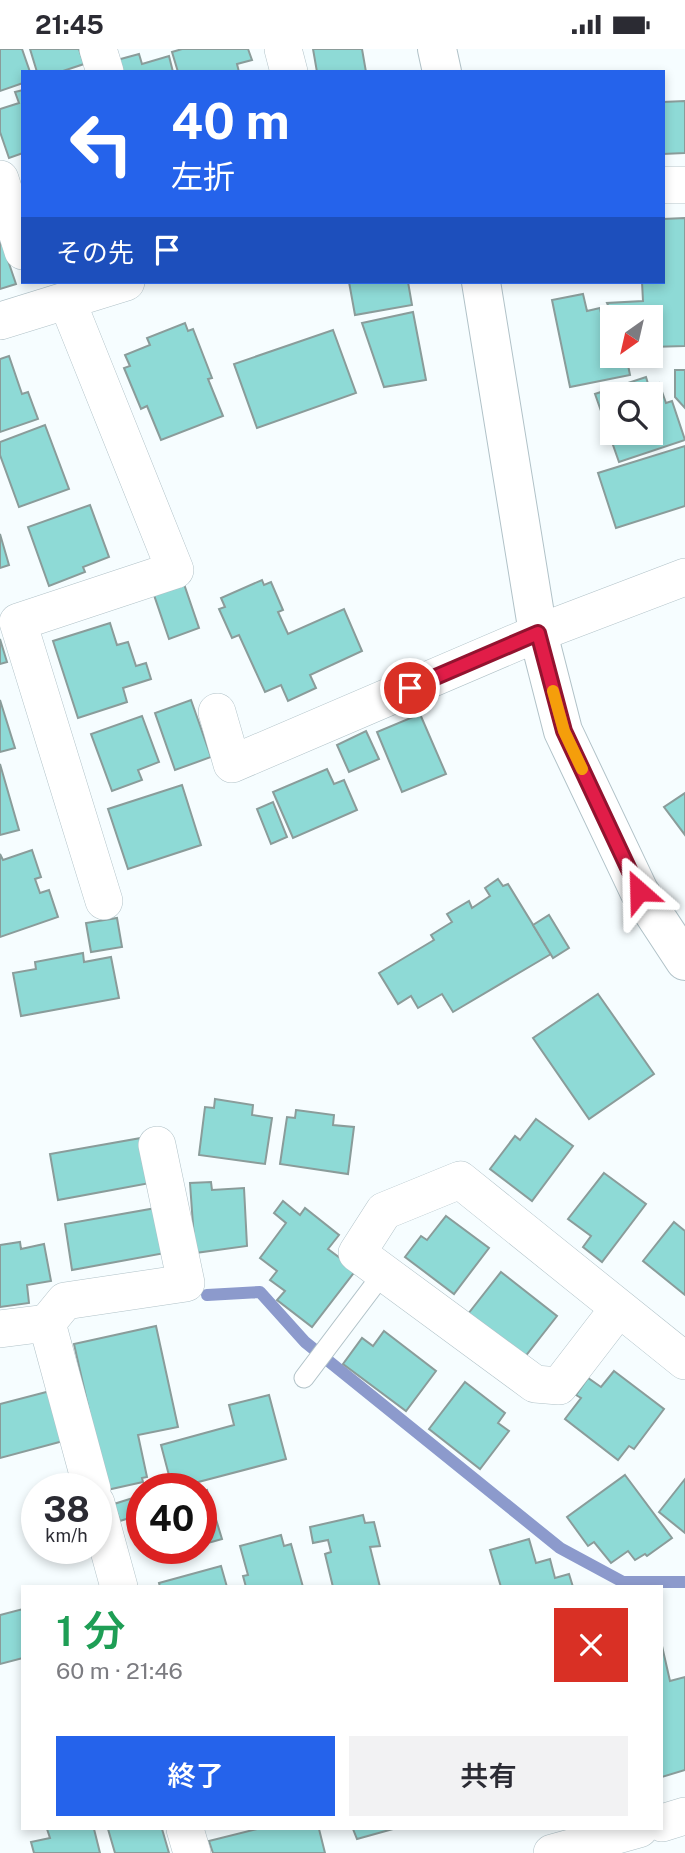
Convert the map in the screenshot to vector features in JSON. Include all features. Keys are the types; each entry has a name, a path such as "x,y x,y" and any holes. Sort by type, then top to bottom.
{"street":[{"path":"98,49 104,70"},
{"path":"283,49 288,70"},
{"path":"437,49 442,70"},
{"path":"0,179 21,245"},
{"path":"665,185 685,185"},
{"path":"0,321 47,298 116,284"},
{"path":"481,284 538,633 564,731 639,891 685,961"},
{"path":"47,298 175,570 18,622 104,901"},
{"path":"217,712 232,764 538,633 685,577"},
{"path":"0,1329 47,1323 65,1301 186,1283 157,1145"},
{"path":"618,1308 559,1387 535,1384 358,1253 384,1211 460,1179 685,1361"},
{"path":"47,1323 88,1473"},
{"path":"112,1561 118,1585"},
{"path":"663,1823 685,1816"},
{"path":"185,1830 192,1853"},
{"path":"552,1853 635,1830"}],"lane":[{"path":"304,1378 384,1272"}],"building":[{"path":"0,49 22,49 29,70 21,70 21,84 0,91"},
{"path":"30,49 79,49 84,64 66,70 36,70"},
{"path":"182,49 248,49 252,60 237,64 238,70 177,70 172,52"},
{"path":"313,49 362,49 366,70 317,70"},
{"path":"139,54 142,64 169,56 172,70 120,70 117,60"},
{"path":"21,90 21,154 9,158 0,132 0,109 19,103 15,92"},
{"path":"685,101 685,153 665,154 665,102"},
{"path":"685,218 685,346 663,347 663,305 607,303 643,301 642,284 665,284 665,219"},
{"path":"0,237 16,284 0,289"},
{"path":"349,284 408,284 412,305 355,315"},
{"path":"583,294 587,311 600,308 600,368 629,368 630,375 570,387 552,300"},
{"path":"413,312 426,380 384,387 362,323"},
{"path":"185,323 188,331 193,329 212,378 208,379 223,416 161,440 147,406 141,409 124,368 130,366 125,355 150,345 147,338"},
{"path":"333,330 356,393 257,428 234,364"},
{"path":"9,356 22,394 28,392 38,419 0,432 0,359"},
{"path":"675,370 685,370 685,408 675,397"},
{"path":"646,377 648,382 631,382"},
{"path":"600,392 600,408 595,394"},
{"path":"663,394 666,403 672,401 685,440 619,462 613,445 663,445"},
{"path":"45,425 69,489 19,507 0,455 0,442"},
{"path":"685,446 685,506 616,528 598,473"},
{"path":"90,505 109,557 83,567 85,572 49,586 28,527"},
{"path":"0,534 9,565 0,568"},
{"path":"262,580 264,585 271,582 283,610 278,612 288,634 344,609 362,651 310,675 316,688 288,701 281,685 265,692 239,635 232,638 219,609 225,607 221,598"},
{"path":"184,584 199,628 169,639 154,595"},
{"path":"110,623 117,645 128,642 136,666 146,663 151,679 123,688 127,702 78,718 53,641"},
{"path":"0,639 7,662 0,664"},
{"path":"0,700 15,748 0,752"},
{"path":"191,700 211,757 175,770 155,713"},
{"path":"420,714 446,774 402,792 377,732"},
{"path":"142,716 159,762 138,770 142,780 112,791 91,734"},
{"path":"366,731 379,759 349,772 337,745"},
{"path":"0,764 19,830 0,835"},
{"path":"327,769 334,784 344,780 357,810 293,838 273,792"},
{"path":"182,785 201,845 128,869 108,809"},
{"path":"685,793 685,835 664,807"},
{"path":"273,802 287,837 271,844 257,809"},
{"path":"32,850 41,877 35,879 40,893 49,890 58,917 0,937 0,854 3,860"},
{"path":"498,879 503,886 508,884 551,954 453,1012 442,994 418,1008 411,996 398,1004 379,973 434,940 431,935 452,922 447,914 469,901 472,908 490,896 485,888"},
{"path":"549,915 569,948 553,958 533,925"},
{"path":"117,918 122,947 91,952 86,923"},
{"path":"83,953 84,962 111,957 119,998 21,1016 13,973 36,969 35,962"},
{"path":"598,994 654,1074 589,1119 533,1038"},
{"path":"215,1099 253,1105 252,1115 272,1118 265,1164 199,1155 205,1107 214,1108"},
{"path":"296,1110 334,1115 333,1125 354,1127 348,1174 280,1164 287,1117 295,1118"},
{"path":"536,1119 573,1146 532,1201 490,1169 515,1136 520,1140"},
{"path":"141,1138 150,1183 58,1200 50,1154"},
{"path":"604,1173 646,1204 602,1262 583,1247 591,1236 568,1219"},
{"path":"211,1182 212,1190 244,1188 247,1246 195,1253 190,1183"},
{"path":"283,1201 300,1215 305,1208 339,1235 328,1249 356,1270 312,1327 277,1300 285,1291 270,1280 277,1271 260,1258 286,1223 274,1213"},
{"path":"156,1208 165,1253 72,1270 65,1224"},
{"path":"446,1216 489,1248 454,1294 405,1257 421,1236 427,1240"},
{"path":"674,1222 685,1231 685,1295 643,1261"},
{"path":"20,1242 21,1249 44,1244 51,1281 27,1285 29,1303 0,1307 0,1245"},
{"path":"501,1272 557,1316 524,1358 468,1314"},
{"path":"156,1326 178,1427 138,1435 146,1473 126,1473 126,1486 112,1489 112,1473 103,1473 74,1344"},
{"path":"384,1331 436,1371 406,1411 343,1364 362,1338 373,1346"},
{"path":"614,1371 664,1409 634,1449 629,1446 618,1460 565,1419 581,1398 576,1395 588,1378 601,1387"},
{"path":"465,1382 505,1413 498,1423 509,1431 480,1469 429,1429"},
{"path":"54,1390 67,1440 0,1458 0,1404"},
{"path":"269,1395 286,1459 217,1477 217,1473 168,1473 161,1445 234,1425 229,1405"},
{"path":"625,1475 672,1538 647,1556 645,1554 635,1560 628,1551 611,1563 594,1542 588,1546 567,1517"},
{"path":"685,1479 685,1533 659,1512"},
{"path":"126,1500 126,1519 120,1521 114,1504"},
{"path":"363,1515 365,1523 374,1522 380,1546 370,1547 380,1585 333,1585 325,1554 331,1552 328,1540 313,1543 310,1527"},
{"path":"217,1523 222,1539 217,1540"},
{"path":"281,1535 284,1546 291,1544 302,1585 245,1585 243,1576 248,1575 240,1546"},
{"path":"529,1539 536,1563 550,1559 555,1578 569,1574 572,1585 500,1585 490,1550"},
{"path":"221,1566 226,1585 160,1585"},
{"path":"21,1610 21,1659 0,1664 0,1615"},
{"path":"663,1650 670,1681 685,1677 685,1770 663,1777"},
{"path":"47,1830 94,1830 100,1853 34,1853 31,1842 50,1838"},
{"path":"108,1830 162,1830 169,1853 115,1853"},
{"path":"253,1830 319,1830 325,1853 213,1853 209,1841"},
{"path":"353,1830 389,1830 357,1839"}],"waterway":[{"path":"207,1295 260,1292 305,1342 560,1548 623,1582 685,1582"}],"slow traffic":[{"path":"553,691 564,731 582,769"}],"route":[{"path":"410,688 538,633 564,731 639,891"}]}
